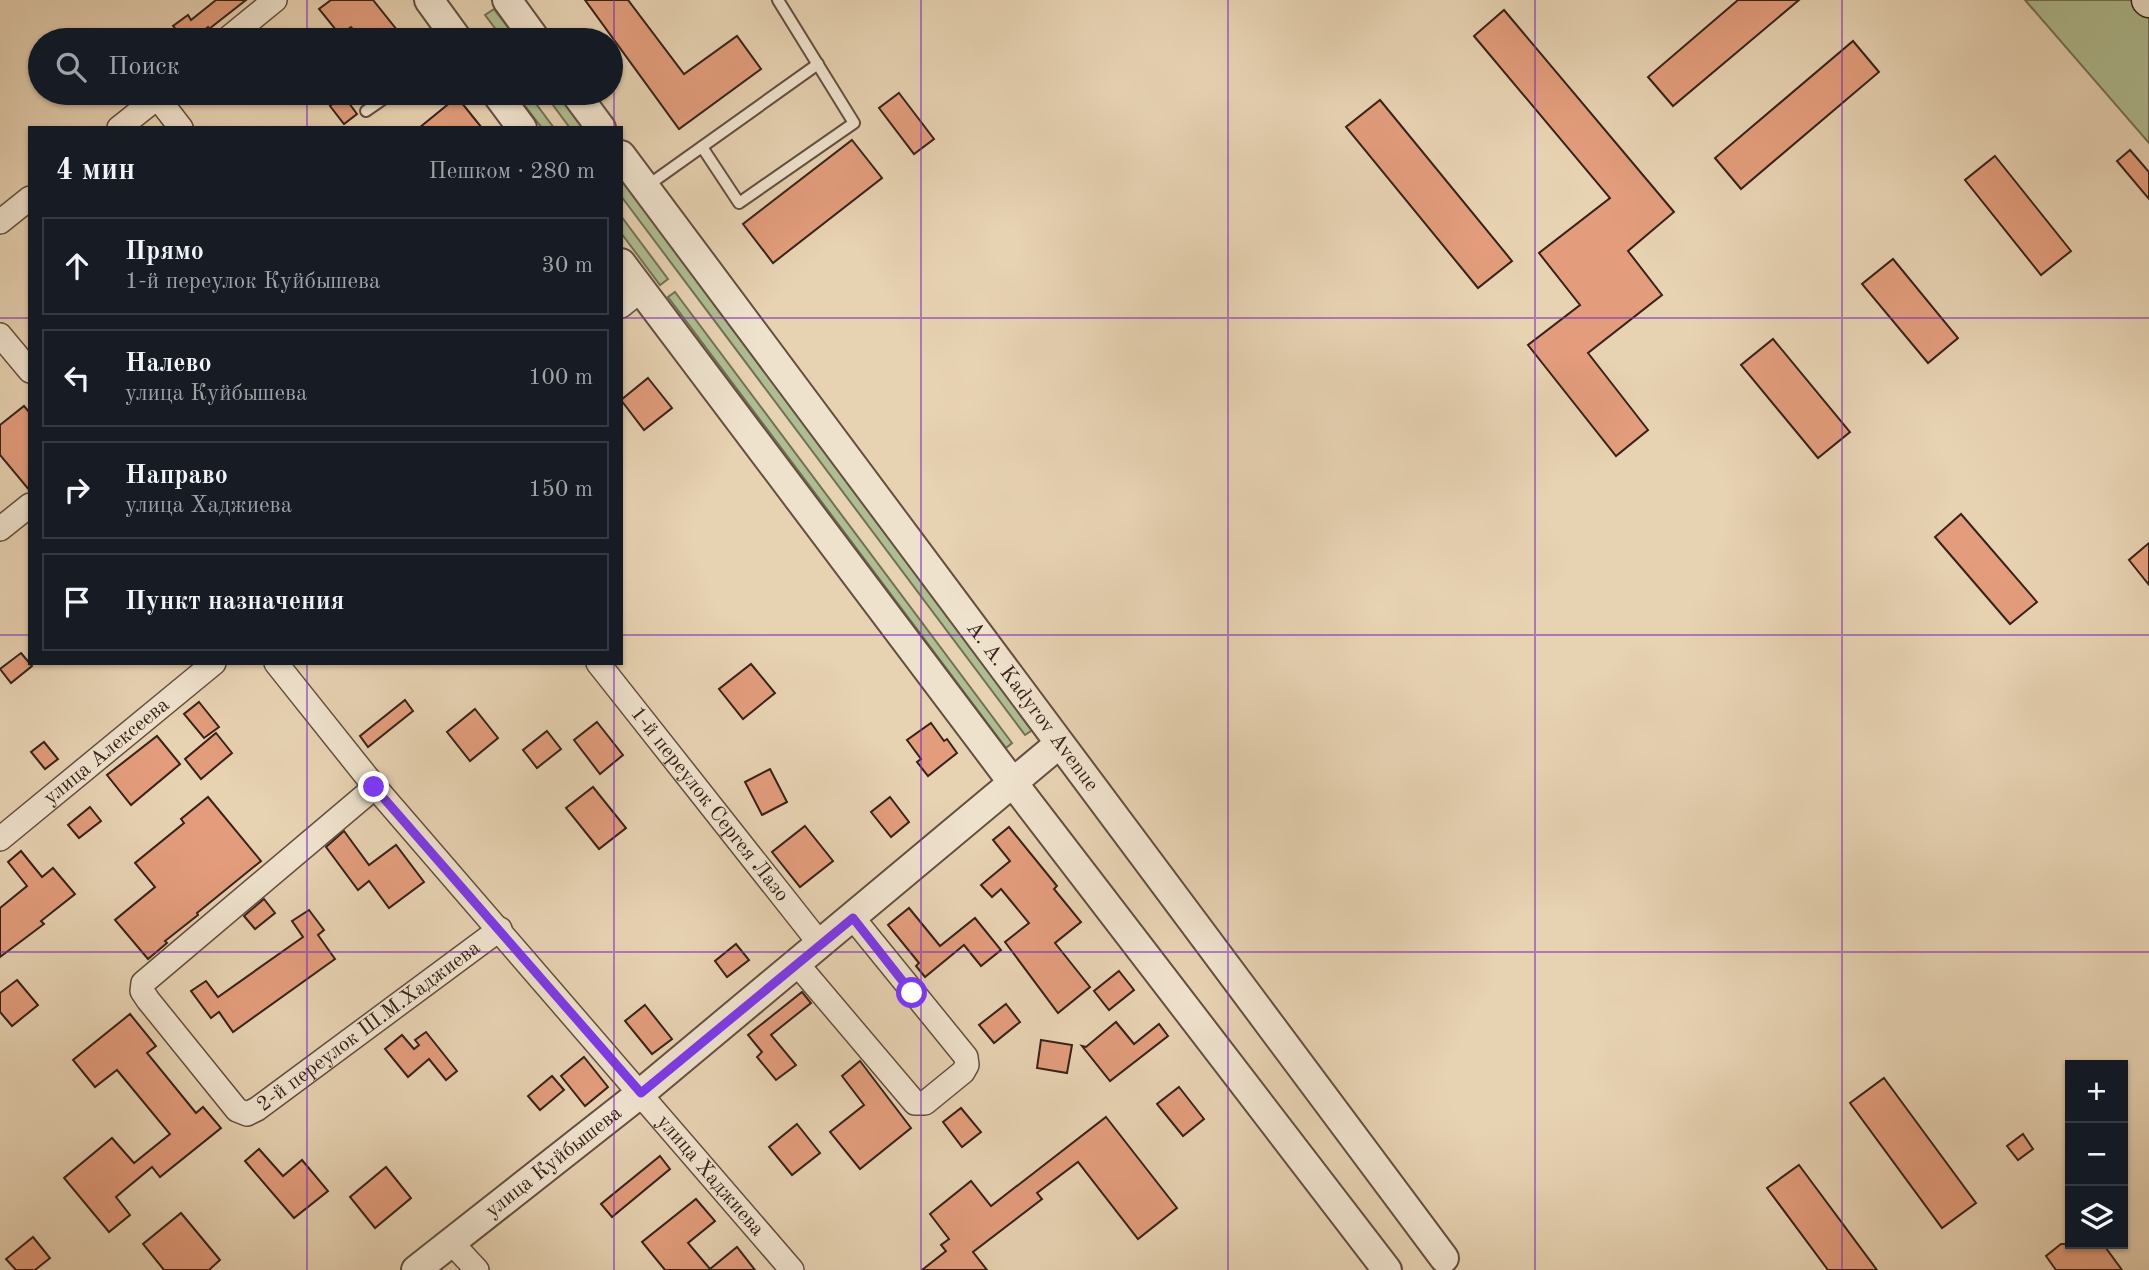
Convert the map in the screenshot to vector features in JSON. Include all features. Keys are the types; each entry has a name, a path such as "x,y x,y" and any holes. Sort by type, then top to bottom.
{"street":[{"path":"241,28 275,0"},
{"path":"506,0 527,28"},
{"path":"436,3 451,28"},
{"path":"121,126 148,105"},
{"path":"166,105 180,126"},
{"path":"505,105 521,126"},
{"path":"584,105 600,126"},
{"name":"A. A. Kadyrov Avenue","path":"623,158 1059,744 1441,1266"},
{"path":"0,222 28,200"},
{"path":"623,271 631,298 1013,783 1387,1270"},
{"path":"0,335 28,369"},
{"path":"0,529 28,507"},
{"name":"улица Алексеева","path":"0,839 212,665"},
{"name":"улица Хаджиева","path":"278,665 374,787 500,929 792,1270"},
{"name":"1-й переулок Сергея Лазо","path":"600,665 821,945"},
{"name":"улица Куйбышева","path":"415,1270 641,1093 798,965 1059,744"},
{"name":"2-й переулок Ш.М.Хаджиева","path":"374,787 143,983 142,991 148,1000 237,1110 247,1114 257,1109 500,929"},
{"path":"798,965 915,1103 925,1103 963,1072 967,1065 966,1057 853,918"},
{"path":"450,1241 477,1270"}],"lane":[{"path":"702,147 739,203 854,123 778,0"},
{"path":"646,187 818,64"},
{"path":"366,111 375,105"}],"green space":[{"path":"2025,0 2134,0 2149,16 2149,143"},
{"path":"494,9 509,28 495,28 485,15"},
{"path":"524,105 537,105 553,126 540,126"},
{"path":"553,105 566,105 582,126 569,126"},
{"path":"623,182 1034,729 1025,735 623,199"},
{"path":"623,219 668,279 660,285 623,236"},
{"path":"675,292 1012,743 1006,748 668,297"}],"building":[{"path":"216,0 246,0 210,28 173,26 188,15 191,20"},
{"path":"331,0 373,0 395,28 334,28 319,9"},
{"path":"585,0 628,0 684,74 737,36 761,69 679,129 623,52 623,28 605,28"},
{"path":"1738,0 1799,0 1673,106 1648,77"},
{"path":"1504,10 1674,212 1628,251 1662,295 1588,353 1648,430 1616,456 1528,345 1580,305 1539,253 1610,198 1474,36"},
{"path":"1853,41 1879,72 1741,189 1715,158"},
{"path":"899,93 934,139 914,154 879,108"},
{"path":"1380,100 1512,261 1478,288 1346,127"},
{"path":"350,105 357,114 344,124 330,106"},
{"path":"447,105 463,105 480,126 421,126"},
{"path":"852,140 882,178 773,263 743,224"},
{"path":"2130,150 2149,172 2149,199 2117,161"},
{"path":"1995,156 2071,251 2041,275 1965,180"},
{"path":"1893,259 1958,338 1928,363 1862,284"},
{"path":"1773,339 1850,432 1818,458 1741,365"},
{"path":"648,378 672,408 644,430 623,403 623,398"},
{"path":"24,406 28,411 28,489 0,455 0,425"},
{"path":"1961,514 2037,602 2010,624 1935,537"},
{"path":"2149,543 2149,585 2129,560"},
{"path":"21,653 28,665 32,666 11,683 0,669"},
{"path":"751,664 775,693 743,719 719,689"},
{"path":"405,700 413,711 368,747 360,736"},
{"path":"199,702 219,727 204,738 184,714"},
{"path":"475,709 498,738 470,761 447,732"},
{"path":"597,722 623,755 600,774 574,740"},
{"path":"931,723 957,753 928,776 917,762 921,759 907,740"},
{"path":"547,731 561,749 537,768 523,750"},
{"path":"216,733 232,753 201,779 185,759"},
{"path":"157,736 180,764 131,805 107,775"},
{"path":"44,742 58,759 45,769 31,752"},
{"path":"770,769 787,802 762,815 745,782"},
{"path":"593,787 626,828 599,849 566,808"},
{"path":"208,797 261,861 197,913 198,915 165,941 167,943 148,959 115,920 155,887 135,863 184,823 181,819"},
{"path":"890,797 909,822 891,837 871,812"},
{"path":"90,807 101,821 79,838 68,825"},
{"path":"805,826 833,861 800,887 772,852"},
{"path":"1009,827 1057,886 1054,889 1081,922 1055,943 1090,987 1058,1013 1005,942 1029,923 1001,889 992,897 981,885 1010,861 993,840"},
{"path":"344,831 369,865 396,845 424,882 389,908 369,881 358,890 326,847"},
{"path":"21,851 42,877 53,868 75,894 41,921 44,924 0,957 0,908 27,886 8,862"},
{"path":"264,899 275,913 255,929 244,916"},
{"path":"909,908 940,946 975,918 1001,950 981,966 964,945 925,977 916,966 919,963 888,925"},
{"path":"309,910 324,930 318,935 335,959 233,1032 219,1012 211,1018 191,991 206,981 218,997 303,937 292,921"},
{"path":"736,944 749,960 727,977 715,961"},
{"path":"1119,971 1134,990 1109,1010 1094,991"},
{"path":"17,980 38,1005 12,1026 0,1012 0,993"},
{"path":"802,992 811,1003 771,1035 796,1065 776,1080 757,1057 762,1052 748,1035"},
{"path":"1006,1004 1020,1022 994,1043 979,1025"},
{"path":"645,1005 672,1039 652,1054 625,1021"},
{"path":"130,1014 156,1046 147,1053 196,1113 203,1107 221,1128 160,1177 152,1167 116,1197 130,1215 109,1232 64,1178 112,1138 134,1163 170,1134 117,1070 95,1087 73,1060"},
{"path":"1116,1022 1134,1044 1159,1024 1168,1036 1110,1081 1082,1046 1086,1047"},
{"path":"426,1032 457,1071 446,1080 429,1059 408,1077 385,1049 402,1035 414,1049 419,1045 415,1040"},
{"path":"1041,1040 1072,1045 1067,1073 1037,1068"},
{"path":"584,1057 608,1087 585,1106 561,1076"},
{"path":"860,1061 911,1128 860,1169 830,1132 864,1105 842,1076"},
{"path":"552,1076 564,1090 540,1110 528,1096"},
{"path":"1884,1078 1976,1203 1942,1228 1850,1103"},
{"path":"1179,1087 1204,1119 1183,1136 1157,1104"},
{"path":"961,1108 981,1132 962,1147 943,1122"},
{"path":"1106,1117 1177,1208 1138,1239 1078,1162 1037,1193 1042,1199 973,1252 987,1270 922,1270 946,1251 941,1245 949,1239 930,1214 971,1181 991,1206"},
{"path":"797,1124 820,1153 792,1175 769,1147"},
{"path":"2023,1134 2033,1149 2018,1160 2007,1146"},
{"path":"259,1149 283,1176 302,1160 328,1191 294,1218 245,1161"},
{"path":"660,1156 670,1169 612,1217 601,1204"},
{"path":"1799,1165 1877,1270 1828,1270 1767,1188"},
{"path":"386,1167 411,1198 375,1228 350,1197"},
{"path":"696,1199 715,1221 688,1243 710,1269 737,1247 755,1270 665,1270 642,1242"},
{"path":"181,1213 220,1260 209,1270 164,1270 143,1244"},
{"path":"33,1237 50,1258 35,1270 16,1270 6,1259"},
{"path":"2061,1244 2065,1244 2065,1249 2107,1249 2122,1270 2056,1270 2046,1256"}],"route":[{"path":"374,787 641,1093 853,918 912,993"}]}
